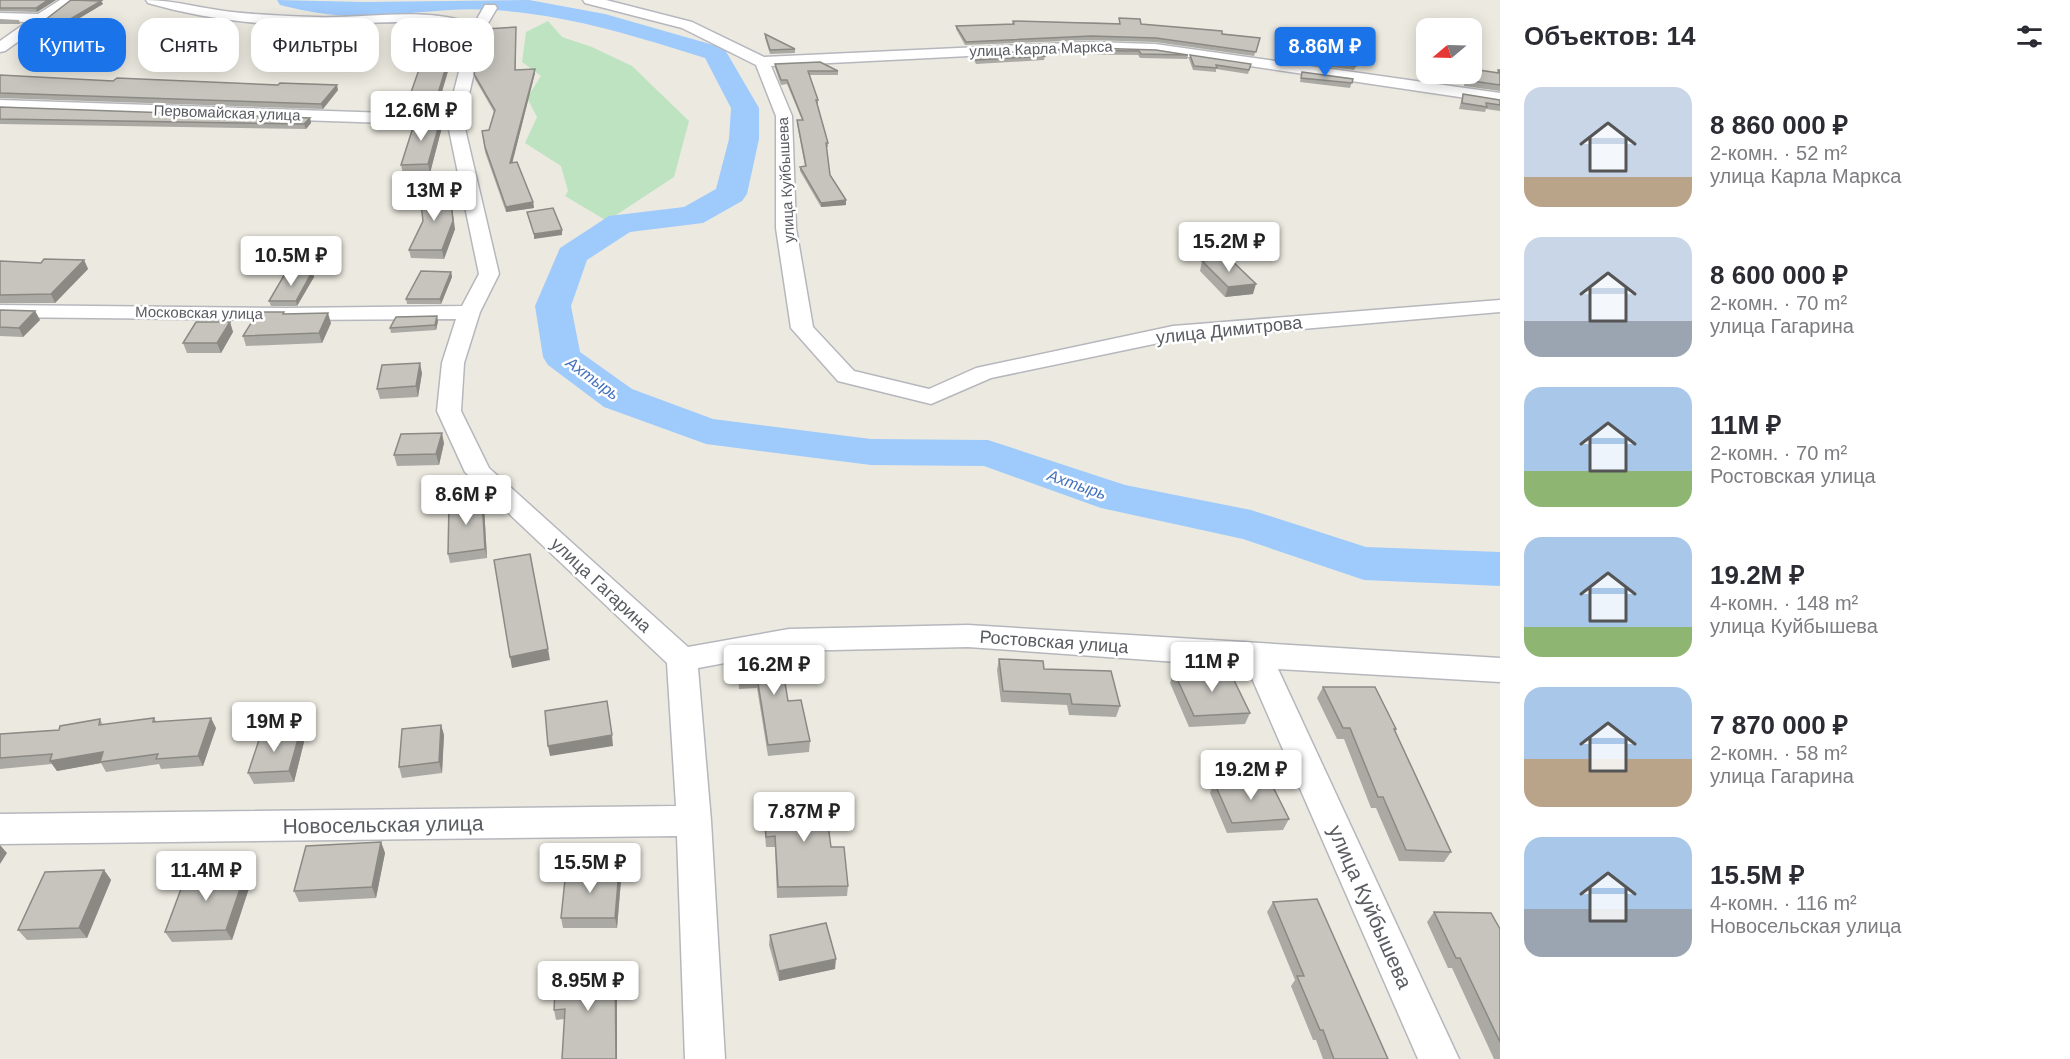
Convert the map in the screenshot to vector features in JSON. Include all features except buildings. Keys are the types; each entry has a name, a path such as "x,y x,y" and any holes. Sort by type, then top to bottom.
{"street":[{"path":"0,16 41,18 69,0"},
{"name":"улица Гагарина","path":"153,0 180,8 232,16 317,21 393,18 451,21 484,19 455,120 489,274 469,312 453,363 449,411 478,472 682,659"},
{"name":"улица Карла Маркса","path":"590,0 687,25 762,62 1090,46 1155,48 1500,98"},
{"path":"0,48 18,35"},
{"name":"улица Куйбышева","path":"762,62 784,116 786,228 802,328 846,376 931,397"},
{"name":"Первомайская улица","path":"0,105 455,120"},
{"name":"улица Димитрова","path":"931,397 984,373 1173,333 1500,306"},
{"name":"Московская улица","path":"0,311 286,314 469,312"},
{"name":"Ростовская улица","path":"682,659 789,640 968,636 1500,670"},
{"name":"улица Куйбышева","path":"1257,656 1439,1059"},
{"path":"682,659 694,821 705,1059"},
{"name":"Новосельская улица","path":"0,829 694,821"}],"green space":[{"path":"548,21 562,37 592,47 632,66 689,121 674,177 607,221 565,196 568,191 561,166 525,143 537,117 527,98 541,76 522,62 526,32"}],"waterway":[{"name":"Ахтырь","path":"288,0 339,9 466,3 521,6 605,21 715,53 745,108 744,139 731,194 692,216 621,223 572,255 553,306 562,357 618,398 706,431 871,452 988,453 1117,498 1251,525 1364,563 1500,569"}]}
